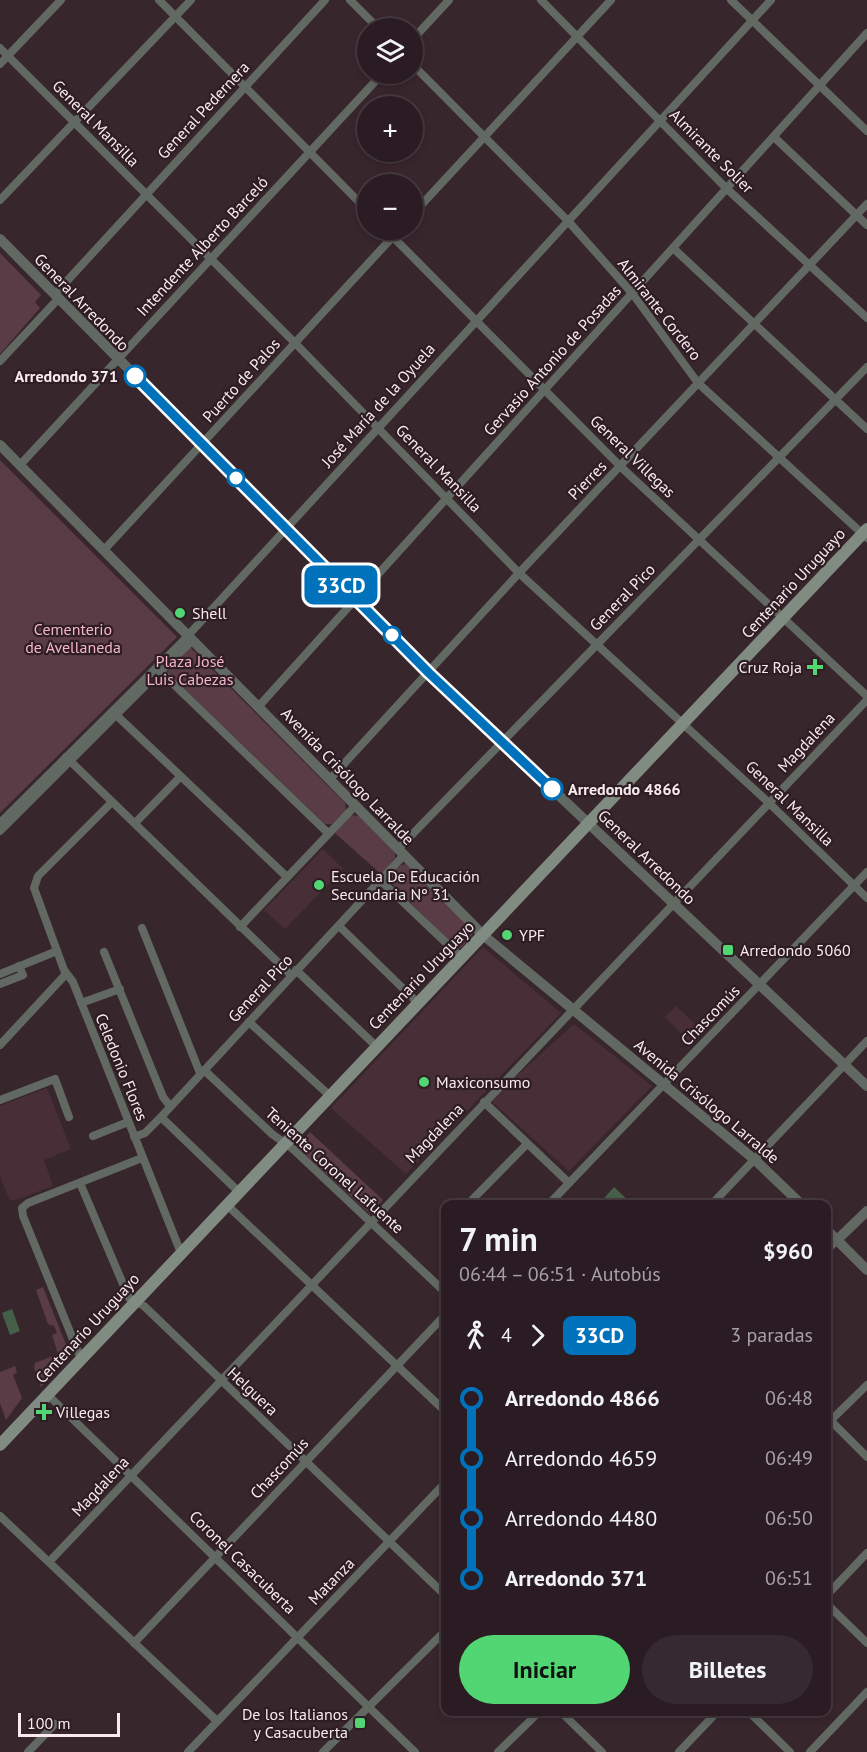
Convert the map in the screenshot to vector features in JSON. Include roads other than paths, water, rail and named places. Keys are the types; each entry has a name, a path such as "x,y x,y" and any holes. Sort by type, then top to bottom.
{"main road":[{"name":"Centenario Uruguayo","path":"0,1445 329,1095 865,533"}],"street":[{"path":"0,64 61,0"},
{"path":"159,0 357,200"},
{"path":"0,200 191,0"},
{"name":"General Pedernera","path":"0,361 146,194 325,0"},
{"path":"351,0 368,18"},
{"path":"423,28 449,0"},
{"name":"Almirante Solier","path":"541,0 726,188 867,318"},
{"path":"423,203 611,0"},
{"path":"731,0 867,131"},
{"name":"José María de la Oyuela","path":"0,823 190,638 286,528 771,0"},
{"name":"Gervasio Antonio de Posadas","path":"259,706 866,36"},
{"name":"General Mansilla","path":"0,48 295,343 519,573 769,803 867,898"},
{"name":"Almirante Cordero","path":"423,75 568,221 632,293 698,383 865,533"},
{"name":"Intendente Alberto Barceló","path":"20,465 373,84"},
{"path":"774,137 867,225"},
{"name":"Pierres","path":"330,779 519,573 867,204"},
{"name":"General Arredondo","path":"0,239 429,673 867,1086"},
{"name":"Puerto de Palos","path":"104,550 203,445 386,240"},
{"name":"General Villegas","path":"401,240 621,467 867,698"},
{"path":"673,248 867,429"},
{"name":"General Pico","path":"134,1137 145,1133 161,1117 381,881 401,852 502,742 867,367"},
{"name":"Avenida Crisólogo Larralde","path":"0,445 483,935 755,1160 797,1200"},
{"path":"159,669 328,833"},
{"name":"Magdalena","path":"49,1562 484,1102 675,904 867,698"},
{"path":"114,714 287,877"},
{"path":"68,759 240,927 376,1046"},
{"name":"José María de la Oyuela","path":"0,831 68,759"},
{"path":"135,823 180,777"},
{"name":"Celedonio Flores","path":"112,802 38,876 34,883 35,893 66,974 81,1003 182,1253"},
{"path":"240,927 356,805"},
{"name":"Chascomús","path":"553,1200 867,872"},
{"path":"381,881 461,957"},
{"path":"339,926 418,1003"},
{"name":"Teniente Coronel Lafuente","path":"142,928 202,1071 371,1221 441,1288"},
{"path":"0,974 57,951"},
{"path":"104,952 163,1097 170,1106"},
{"path":"0,984 23,975 19,966"},
{"path":"0,1045 66,974"},
{"path":"81,1003 120,989"},
{"path":"249,1022 329,1095"},
{"path":"716,1200 867,1041"},
{"path":"0,1100 55,1079 69,1116"},
{"path":"484,1102 569,1183"},
{"path":"161,1117 239,1192"},
{"path":"93,1136 128,1122"},
{"path":"472,1200 527,1144"},
{"path":"81,1359 23,1216 22,1208 28,1203 142,1158"},
{"name":"Helguera","path":"80,1183 126,1295 134,1302 144,1306 441,1591"},
{"path":"227,1205 441,1407"},
{"path":"831,1246 867,1211"},
{"path":"831,1234 867,1270"},
{"name":"Chascomús","path":"134,1643 441,1319"},
{"path":"831,1417 867,1385"},
{"name":"Coronel Casacuberta","path":"48,1395 299,1636 415,1752"},
{"path":"831,1423 867,1457"},
{"name":"Matanza","path":"188,1752 441,1487"},
{"path":"0,1515 217,1721"},
{"path":"831,1591 867,1554"},
{"path":"831,1608 867,1643"},
{"path":"323,1752 441,1635"},
{"path":"810,1752 867,1692"},
{"path":"498,1752 535,1716"},
{"path":"565,1716 602,1752"},
{"path":"679,1752 713,1716"},
{"path":"753,1716 790,1752"},
{"path":"28,1752 55,1724"}],"place":[{"name":"Arredondo 371","path":"135,376"},
{"name":"Shell","path":"180,613"},
{"name":"Cruz Roja","path":"815,667"},
{"name":"Arredondo 4866","path":"552,789"},
{"name":"Escuela De Educación Secundaria Nº 31","path":"319,885"},
{"name":"YPF","path":"507,935"},
{"name":"Arredondo 5060","path":"728,950"},
{"name":"Maxiconsumo","path":"424,1082"},
{"name":"Villegas","path":"44,1412"},
{"name":"De los Italianos y Casacuberta","path":"360,1723"}],"park label":[{"name":"Cementerio de Avellaneda","path":"73,638"},
{"name":"Plaza José Luis Cabezas","path":"190,670"}]}
